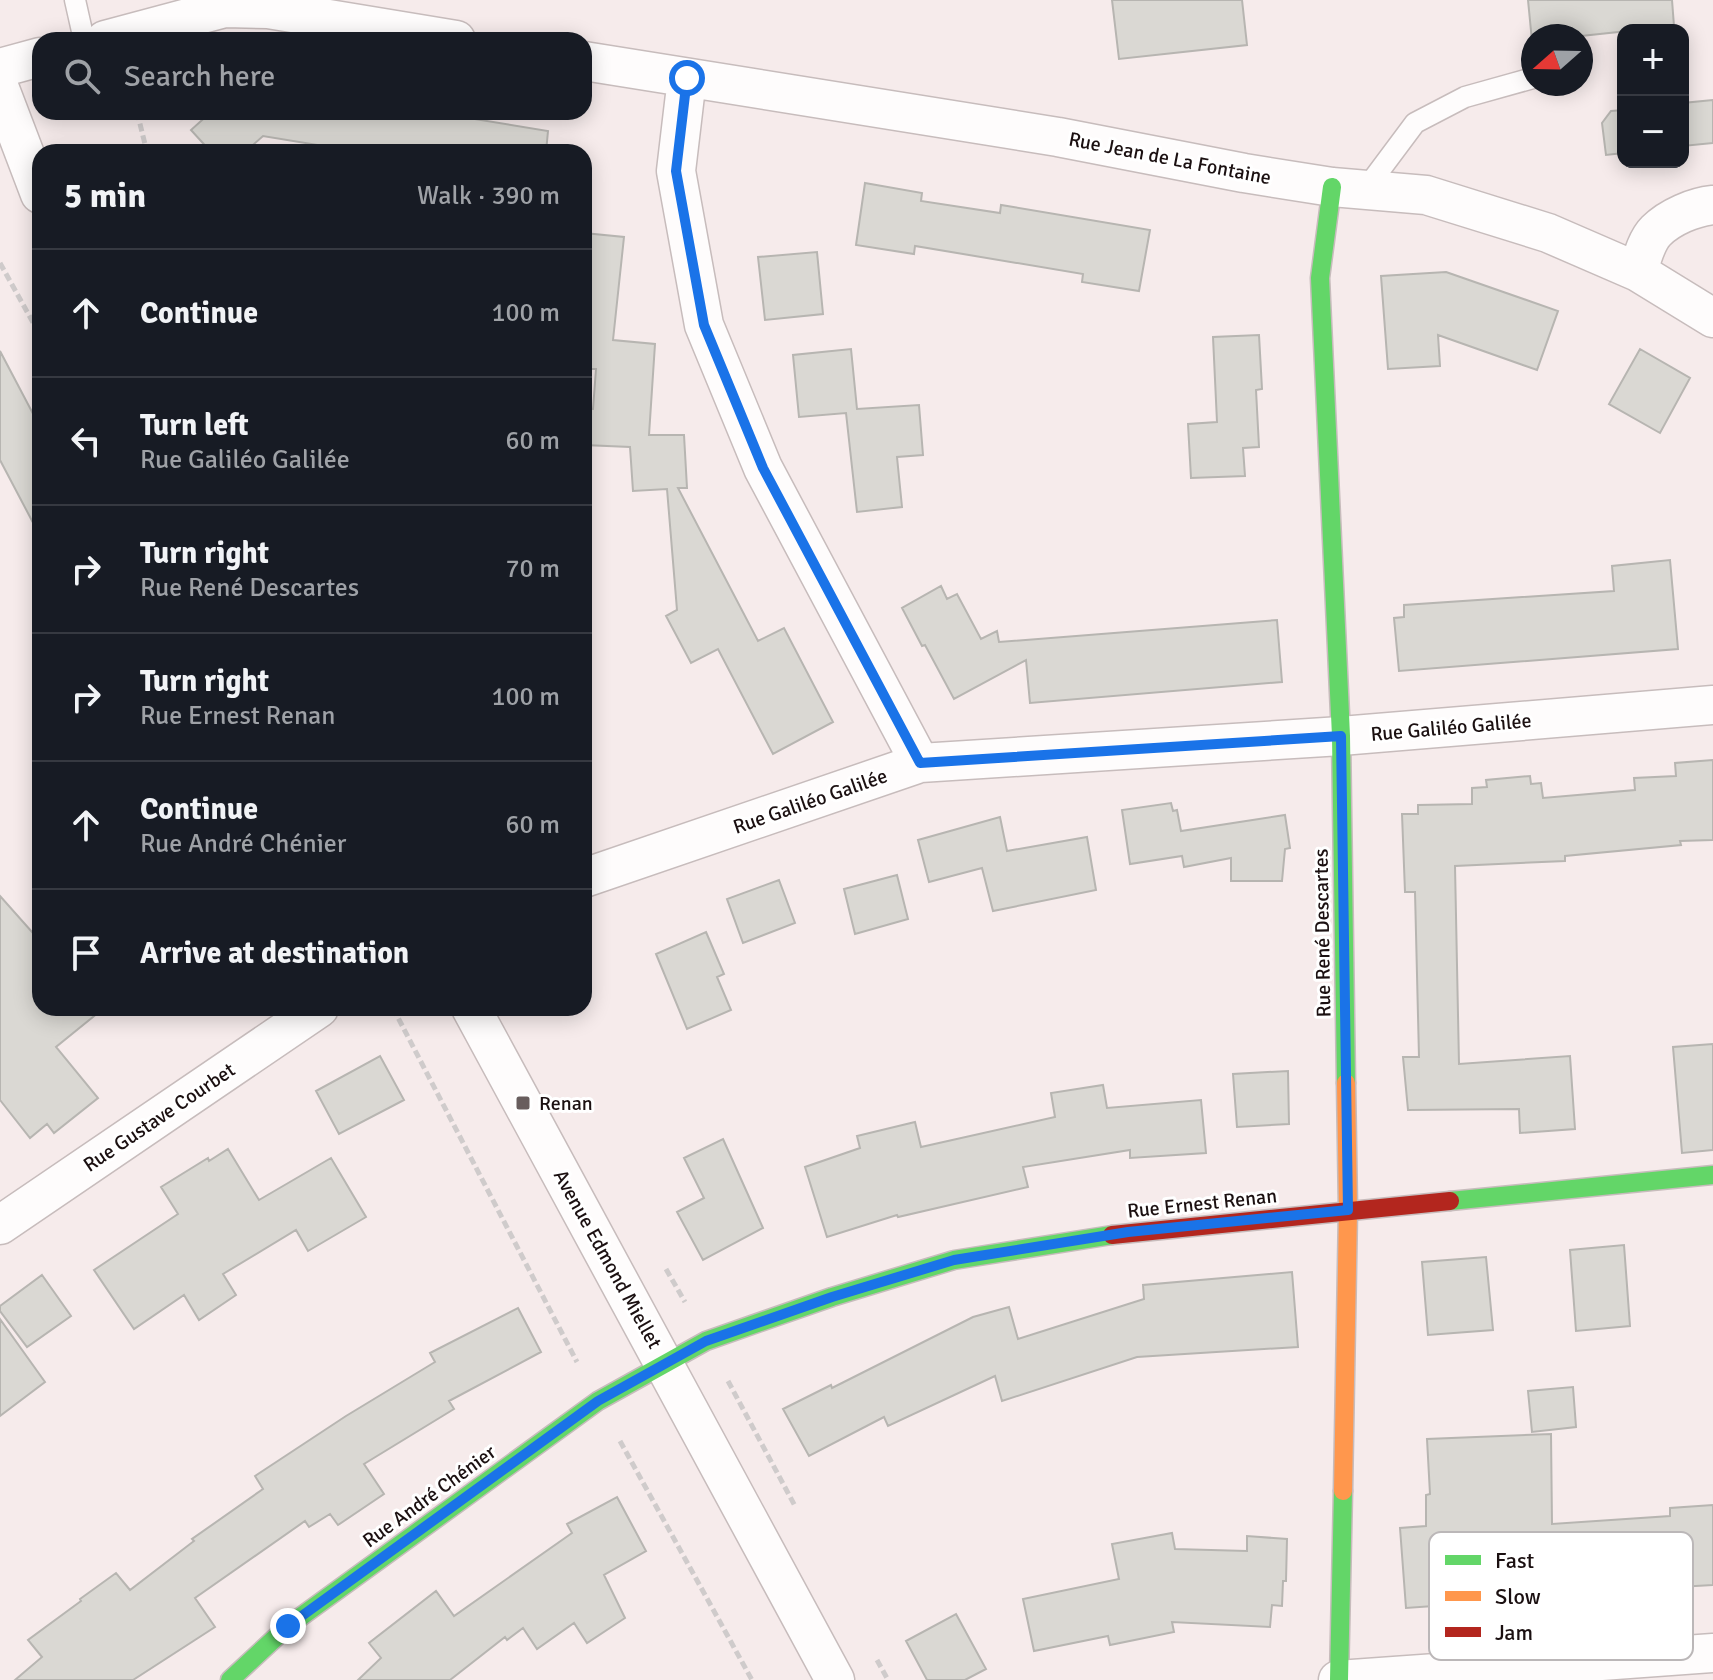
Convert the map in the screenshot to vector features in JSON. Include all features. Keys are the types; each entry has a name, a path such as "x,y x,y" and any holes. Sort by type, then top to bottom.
{"street":[{"path":"135,32 225,8 268,9 407,32"},
{"path":"0,68 32,59"},
{"name":"Rue Jean de La Fontaine","path":"592,62 1058,137 1244,173 1348,188 1426,195 1548,233 1638,272 1713,318"},
{"path":"687,78 676,171 704,325 763,468 920,763"},
{"path":"0,89 32,173"},
{"name":"Rue René Descartes","path":"1338,1680 1348,1210 1341,736 1320,278 1348,188"},
{"path":"1638,272 1655,232 1696,207 1713,205"},
{"name":"Rue Galiléo Galilée","path":"592,875 920,763 1341,736 1713,705"},
{"name":"Rue Gustave Courbet","path":"0,1225 307,1016"},
{"name":"Avenue Edmond Miellet","path":"475,1016 835,1680"},
{"name":"Rue Ernest Renan","path":"665,1363 706,1341 832,1297 954,1260 1128,1232 1713,1175"},
{"name":"Rue André Chénier","path":"230,1680 288,1626 598,1401 665,1363"},
{"path":"1693,1654 1713,1653"},
{"path":"1338,1680 1616,1660"}],"lane":[{"path":"75,0 82,32"},
{"path":"1348,188 1415,123 1465,97 1521,81"}],"path":[{"path":"139,120 145,144"},
{"path":"0,263 32,321"},
{"path":"397,1016 598,1401 752,1680"}],"building":[{"path":"1112,0 1242,0 1247,45 1119,59"},
{"path":"1528,0 1672,0 1674,24 1617,24 1617,32 1593,35 1593,24 1530,24"},
{"path":"1713,100 1713,143 1689,145 1689,102"},
{"path":"1617,110 1617,154 1606,155 1602,123 1611,111"},
{"path":"202,120 481,120 548,131 547,144 312,144 263,136 254,144 204,144 191,130"},
{"path":"865,183 922,193 921,201 1000,213 1001,205 1150,230 1139,291 1082,282 1083,274 915,246 914,254 856,245"},
{"path":"592,234 624,237 613,340 655,344 649,435 684,435 687,488 678,488 758,641 784,628 833,722 773,754 718,649 691,663 666,616 677,610 667,489 633,491 630,447 592,445 596,369 592,369"},
{"path":"817,252 823,314 765,320 758,257"},
{"path":"1446,272 1558,311 1537,370 1438,335 1440,366 1388,369 1381,276"},
{"path":"1259,335 1262,389 1256,390 1259,447 1243,448 1245,476 1191,478 1188,424 1217,422 1213,337"},
{"path":"851,349 857,409 919,405 923,455 897,457 902,507 857,512 846,413 799,417 793,355"},
{"path":"1640,349 1690,378 1660,433 1609,404"},
{"path":"0,351 32,412 32,521 0,460"},
{"path":"1670,560 1678,649 1399,671 1394,618 1404,617 1404,605 1614,591 1612,566"},
{"path":"941,586 947,599 957,594 981,639 997,631 999,642 1277,620 1282,682 1030,703 1026,660 954,699 902,608"},
{"path":"1713,760 1713,840 1680,841 1681,845 1565,856 1565,861 1455,866 1459,1064 1570,1056 1575,1129 1520,1133 1519,1109 1408,1110 1403,1057 1419,1057 1415,892 1405,892 1402,814 1418,814 1418,805 1472,804 1472,788 1487,787 1486,780 1530,776 1531,784 1541,783 1543,798 1635,790 1634,778 1676,776 1675,763"},
{"path":"1171,803 1173,811 1177,810 1181,831 1285,815 1290,848 1285,849 1282,881 1231,881 1231,858 1184,867 1182,856 1130,864 1122,810"},
{"path":"1000,817 1007,851 1087,837 1096,890 993,911 982,868 929,882 918,840"},
{"path":"897,875 908,919 855,934 844,889"},
{"path":"779,880 795,923 743,943 727,899"},
{"path":"0,896 32,932 32,1016 94,1016 56,1047 98,1098 54,1133 47,1124 30,1138 0,1100"},
{"path":"706,932 724,974 717,977 731,1010 687,1029 656,954"},
{"path":"1713,1044 1713,1150 1682,1153 1673,1047"},
{"path":"380,1056 404,1100 339,1134 316,1091"},
{"path":"1288,1071 1289,1124 1237,1127 1233,1074"},
{"path":"1103,1085 1107,1108 1201,1100 1206,1153 1130,1158 1130,1150 1023,1167 1028,1187 897,1215 827,1237 805,1167 860,1148 857,1136 915,1122 921,1147 1055,1117 1051,1093"},
{"path":"723,1139 763,1228 703,1260 677,1212 704,1198 684,1158"},
{"path":"228,1149 259,1200 331,1158 366,1217 308,1251 296,1230 223,1274 236,1295 199,1320 184,1295 134,1329 94,1270 178,1214 161,1187"},
{"path":"1624,1245 1630,1326 1576,1331 1570,1250"},
{"path":"1486,1257 1493,1330 1428,1335 1422,1262"},
{"path":"1292,1272 1298,1347 1137,1357 1002,1401 995,1376 888,1426 884,1417 809,1456 783,1409 831,1385 832,1388 973,1317 1009,1307 1018,1339 1144,1299 1143,1285"},
{"path":"42,1275 71,1316 27,1347 0,1311 0,1306"},
{"path":"518,1308 541,1352 449,1401 454,1409 364,1464 384,1494 338,1525 330,1514 309,1527 305,1521 195,1598 215,1627 133,1680 15,1680 42,1657 28,1640 80,1599 116,1573 130,1590 194,1541 192,1539 263,1489 255,1476 435,1362 430,1353"},
{"path":"0,1319 45,1382 0,1416"},
{"path":"1573,1387 1576,1427 1532,1432 1528,1391"},
{"path":"1551,1434 1552,1524 1670,1516 1670,1508 1713,1505 1713,1585 1693,1586 1693,1532 1429,1532 1429,1606 1406,1608 1400,1528 1426,1526 1426,1495 1430,1494 1427,1439"},
{"path":"617,1497 646,1551 604,1575 625,1618 587,1643 574,1623 537,1649 523,1628 507,1640 505,1637 450,1680 358,1680 381,1658 369,1643 436,1591 454,1616 572,1533 567,1524"},
{"path":"1172,1533 1175,1549 1247,1551 1247,1536 1287,1539 1282,1606 1272,1605 1270,1627 1172,1622 1174,1632 1110,1645 1108,1636 1034,1651 1023,1599 1119,1579 1112,1544"},
{"path":"956,1614 986,1669 965,1680 927,1680 906,1641"}],"traffic: fast":[{"path":"1332,187 1320,278 1341,736 1346,1083"},
{"path":"1450,1201 1713,1175"},
{"path":"230,1680 288,1626 598,1401 706,1341 832,1297 954,1260 1112,1235"},
{"path":"1339,1680 1343,1491"}],"traffic: slow":[{"path":"1343,1491 1348,1210 1346,1083"}],"traffic: jam":[{"path":"1112,1235 1450,1201"}],"place":[{"name":"Renan","path":"523,1103"}],"route":[{"path":"288,1626 598,1401 706,1341 832,1297 954,1260 1128,1232 1348,1210 1341,736 920,763 763,468 704,325 676,171 687,78"}]}
